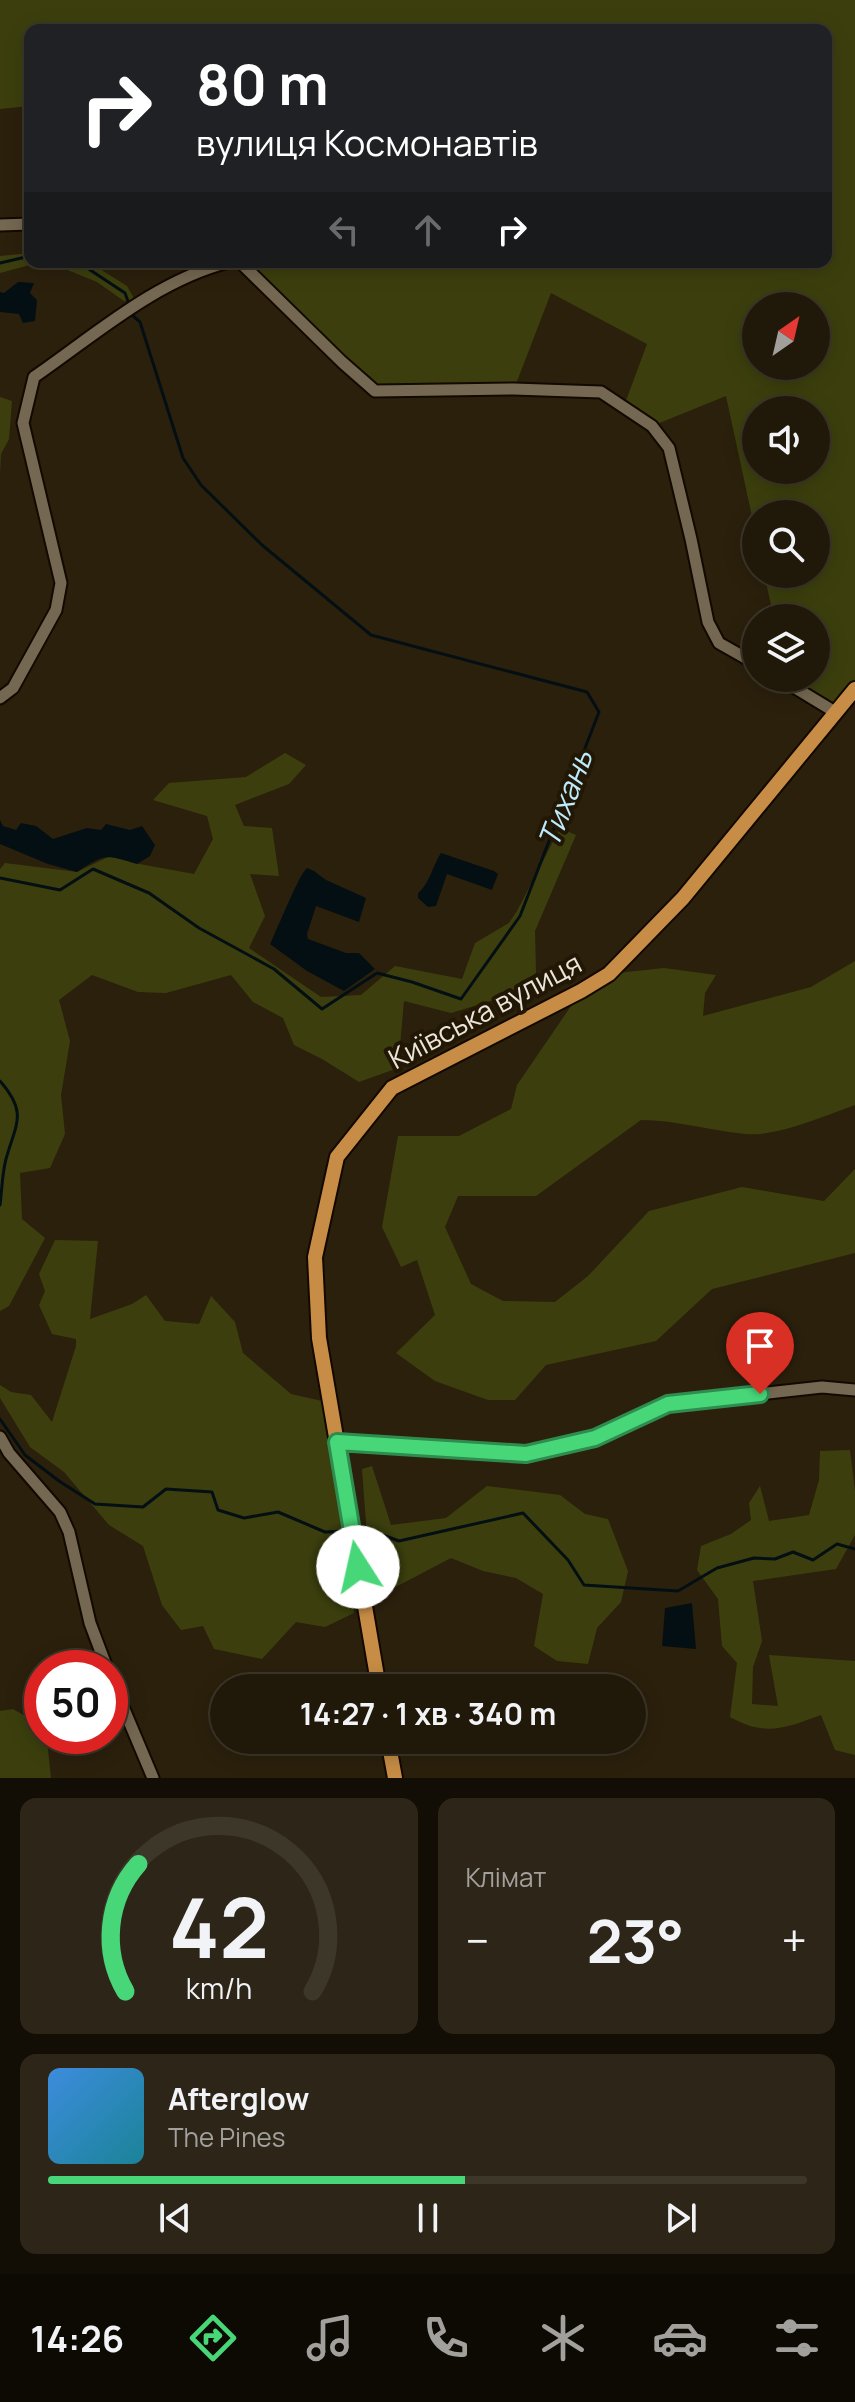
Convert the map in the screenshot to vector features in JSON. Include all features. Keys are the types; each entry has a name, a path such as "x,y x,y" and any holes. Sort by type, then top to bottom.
{"main road":[{"name":"Київська вулиця","path":"377,1674 319,1338 315,1257 337,1157 392,1088 609,974 683,898 855,689"},
{"path":"391,1754 395,1778"}],"street":[{"path":"0,225 24,224"},
{"path":"0,698 13,688 56,610 61,583 23,423 34,377 149,295 209,268"},
{"path":"246,268 375,391 514,389 601,392 652,426 669,448 708,622 719,643 742,656"},
{"path":"802,692 835,712"},
{"path":"337,1442 526,1454 595,1438 668,1404 822,1387 855,1390"},
{"path":"0,1437 9,1453 60,1512 69,1532 90,1623 100,1650"},
{"path":"128,1722 153,1778"}],"green space":[{"path":"0,0 855,0 855,689 835,712 802,692 830,692 830,604 771,604 767,588 830,588 830,500 748,500 745,484 830,484 830,396 742,396 742,470 726,396 652,426 624,406 647,344 551,293 514,389 375,391 246,268 832,268 832,24 24,24 24,107 0,109"},
{"path":"24,254 24,267 0,273 0,256"},
{"path":"56,268 98,268 127,286 135,300 124,301 97,282"},
{"path":"0,397 12,401 9,439 1,454 0,475"},
{"path":"285,753 306,765 289,784 235,805 244,826 272,828 279,876 250,874 265,916 249,948 321,997 361,995 395,966 462,979 475,943 509,923 517,911 560,828 576,835 535,931 536,973 504,997 451,1013 404,1001 398,1068 359,1082 294,1045 283,1018 253,1002 231,975 166,993 138,992 92,975 59,1000 70,1041 61,1095 65,1134 50,1168 20,1173 22,1219 45,1238 9,1306 0,1311 0,869 5,863 77,872 110,856 194,874 213,839 207,816 153,800 169,783 246,777"},
{"path":"855,961 855,1105 801,1124 758,1134 641,1120 536,1196 458,1196 445,1227 471,1284 503,1301 555,1302 588,1276 649,1211 742,1187 824,1201 855,1169 855,1253 712,1289 656,1341 546,1365 515,1400 488,1400 435,1381 396,1353 435,1315 417,1260 401,1267 382,1227 398,1136 459,1136 511,1109 517,1085 582,990 609,974 664,968 716,975 705,993 703,1016 811,987"},
{"path":"55,1240 98,1241 90,1319 132,1304 146,1295 165,1321 199,1324 211,1296 235,1322 243,1353 291,1394 322,1401 342,1517 354,1613 325,1627 296,1622 262,1659 214,1649 203,1626 181,1630 162,1605 143,1546 109,1525 64,1472 30,1447 0,1398 0,1385 11,1392 31,1395 52,1422 76,1346 76,1339 52,1334 39,1305 45,1291 39,1274"},
{"path":"850,1450 855,1491 855,1535 836,1569 753,1581 762,1641 753,1667 752,1704 778,1706 769,1655 855,1661 855,1755 835,1750 821,1715 797,1724 765,1729 730,1717 737,1663 722,1646 718,1599 697,1570 701,1546 731,1534 751,1520 749,1503 760,1486 769,1521 809,1515 819,1480 820,1451"},
{"path":"372,1466 391,1525 446,1518 487,1486 560,1495 585,1514 608,1519 628,1571 621,1602 597,1628 588,1664 557,1661 534,1646 543,1594 516,1578 483,1571 451,1558 386,1592 370,1576 362,1469"},
{"path":"13,1709 24,1715 24,1754 48,1754 51,1778 0,1778 0,1711"}],"shaded area":[{"path":"18,282 34,283 30,293 37,300 35,321 23,323 19,314 0,312 0,292 4,293"},
{"path":"0,820 3,826 16,830 21,823 36,826 53,839 87,828 101,830 106,824 130,830 142,826 155,845 150,856 137,864 105,858 77,872 0,844"},
{"path":"441,853 494,871 498,874 492,890 447,874 436,906 428,907 418,898 418,893"},
{"path":"307,868 366,898 359,922 316,906 307,934 308,939 346,953 359,953 375,969 344,991 307,971 270,944"},
{"path":"692,1603 696,1649 662,1646 665,1608"}],"waterway":[{"name":"Тихань","path":"0,263 24,257"},
{"name":"Тихань","path":"87,268 125,293 129,304"},
{"name":"Тихань","path":"0,878 60,890 93,869 149,893 199,928 274,969 322,1009 377,973 461,999 520,916 599,712 587,692 371,635 262,545 201,485 183,458 140,322 132,315"},
{"name":"Тихань","path":"0,1081 17,1110 0,1205"},
{"name":"Тихань","path":"0,1419 25,1455 95,1504 143,1507 166,1489 212,1492 218,1510 244,1518 278,1512 325,1532 347,1531"},
{"name":"Тихань","path":"358,1531 369,1530 399,1541 523,1513 568,1560 584,1585 678,1591 717,1568 754,1558 775,1559 793,1552 813,1560 837,1544 855,1549"}],"route":[{"path":"358,1567 337,1442 526,1454 595,1438 668,1404 760,1394"}]}
